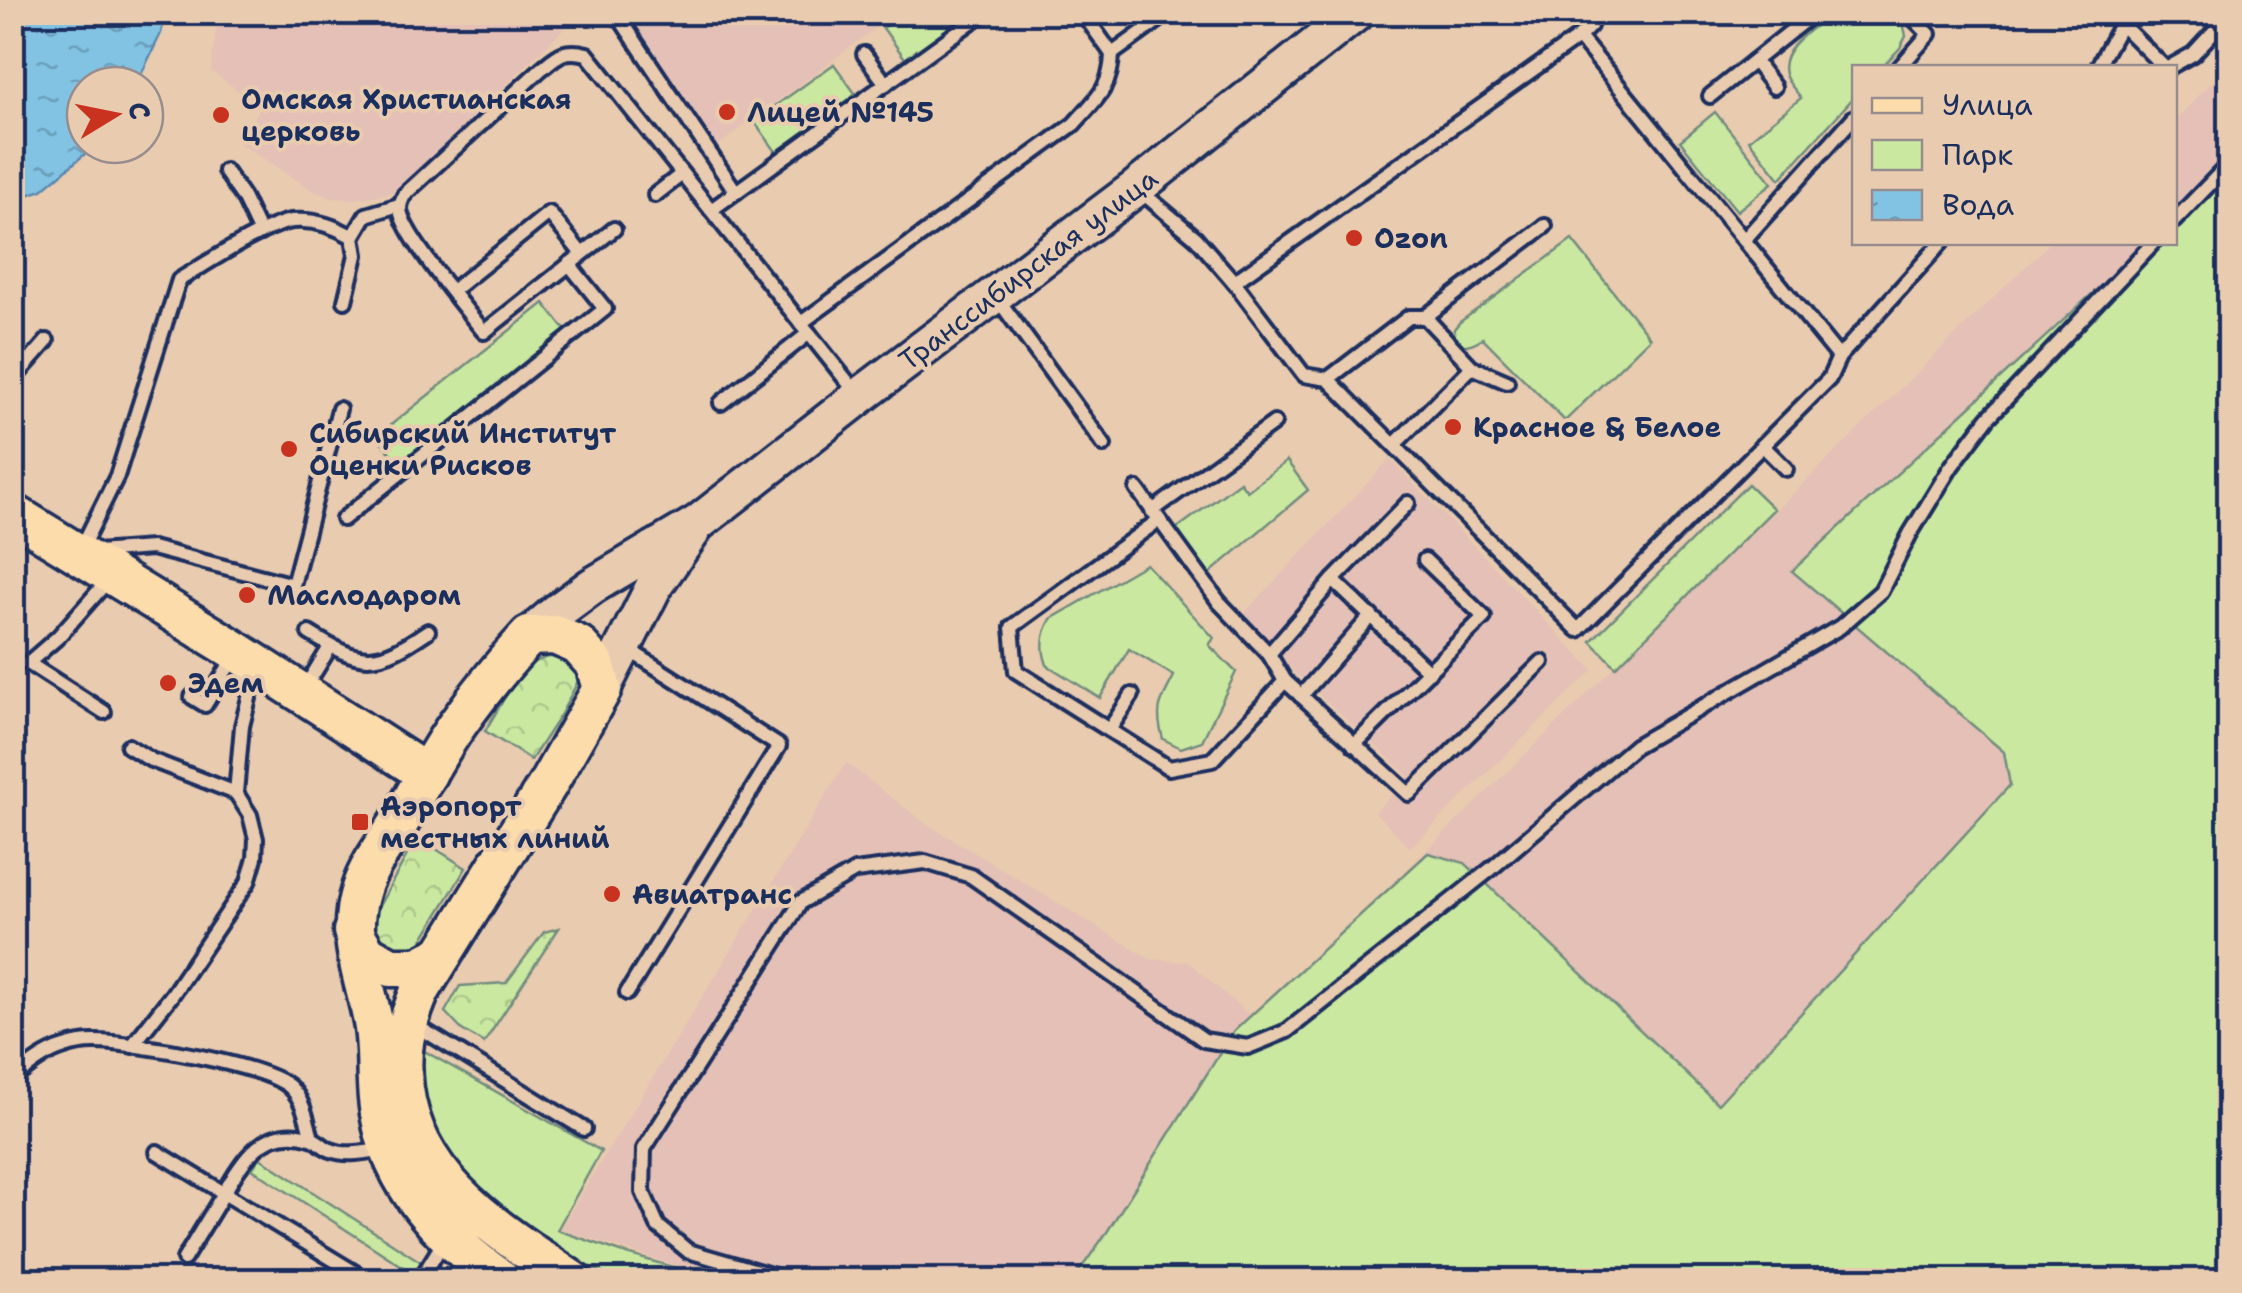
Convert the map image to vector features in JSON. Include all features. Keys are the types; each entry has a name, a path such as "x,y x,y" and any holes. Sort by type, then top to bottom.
{"main road":[{"name":"Транссибирская улица","path":"698,523 1136,188 1357,12"},
{"path":"12,512 428,774"},
{"path":"502,1280 447,1236 422,1208 388,1148 380,1113 375,1034 353,931 362,884 456,727 529,636 592,586 698,523"},
{"path":"571,1280 500,1230 432,1166 414,1134 405,1100 402,1043 420,991 548,784 654,586 698,523"},
{"path":"529,636 554,635 578,645 595,664 602,689"},
{"path":"353,931 368,954 391,967 418,968 442,955"}],"lane":[{"path":"609,12 621,20 736,192"},
{"path":"711,210 985,12"},
{"path":"721,403 805,328 1074,124 1102,93 1112,72 1112,54 1082,12"},
{"path":"1112,54 1170,12"},
{"path":"1234,282 1578,38 1590,26 1594,12"},
{"path":"1710,96 1815,12"},
{"path":"1902,65 1928,34 1907,12"},
{"path":"2109,12 2164,65"},
{"path":"2173,65 2193,54 2230,14"},
{"path":"2099,65 2121,24"},
{"path":"1578,38 1839,357"},
{"path":"614,228 484,332 420,248 402,218 400,206 404,194 558,55 572,50 587,54 860,396"},
{"path":"864,54 886,84"},
{"path":"1754,61 1774,87"},
{"path":"1744,240 1852,119"},
{"path":"2177,218 2230,162"},
{"path":"226,170 260,233"},
{"path":"655,196 682,174"},
{"path":"1136,188 1196,238 1304,375 1328,379 1578,630 1829,378 1839,357 1939,245"},
{"path":"345,301 356,255 353,237 366,215 400,206"},
{"path":"452,291 549,213 582,254"},
{"path":"79,554 117,476 179,280 260,233 288,222 335,226 353,237"},
{"path":"1328,379 1409,317 1425,317 1545,226"},
{"path":"788,1280 688,1250 658,1226 643,1192 643,1164 644,1150 800,902 855,871 926,862 971,876 1204,1040 1248,1047 1287,1032 1635,746 1840,627 1881,592 1910,534 1951,467 1988,418 2151,245"},
{"path":"343,519 605,309 569,264"},
{"path":"994,295 1104,445"},
{"path":"1425,317 1472,367 1507,382"},
{"path":"12,380 47,342"},
{"path":"1394,445 1472,367"},
{"path":"79,554 152,548 293,585 339,410"},
{"path":"1274,423 1012,627 1016,671 1169,768 1212,760 1285,681"},
{"path":"1762,445 1786,469"},
{"path":"1136,490 1218,602 1269,654 1285,681 1409,794 1542,662"},
{"path":"1269,654 1333,580 1408,503"},
{"path":"1354,744 1484,617 1425,560"},
{"path":"104,712 28,663 58,637 113,575"},
{"path":"1333,580 1429,672"},
{"path":"1301,696 1371,616"},
{"path":"309,634 353,656 376,659 398,651 428,631"},
{"path":"622,645 779,746 626,993"},
{"path":"302,693 330,646"},
{"path":"192,697 205,705 251,661"},
{"path":"132,1046 172,995 248,882 256,839 250,816 236,793 251,661"},
{"path":"1109,730 1132,694"},
{"path":"128,746 151,760 236,793"},
{"path":"408,1020 584,1129"},
{"path":"12,1080 37,1060 64,1046 94,1042 239,1065 289,1085 301,1100 312,1138"},
{"path":"184,1258 256,1146 292,1135 312,1138 330,1150 354,1153 388,1148"},
{"path":"157,1152 367,1280"},
{"path":"420,1280 447,1236"}],"shaded area":[{"path":"218,13 577,13 396,191 355,199 333,198 314,191 239,143 261,107 211,71"},
{"name":"Лицей №145","path":"626,13 896,13 716,147"},
{"path":"2229,65 2229,1280 722,1280 560,1229 846,763 925,823 1150,959 1188,962 1254,1019 2048,245 2177,245 2177,118"},
{"path":"1390,459 1593,670 1410,848 1375,812 1410,777 1280,659 1242,616"}],"green space":[{"path":"904,13 972,13 906,60 883,28"},
{"path":"1832,13 1895,13 1903,22 1906,36 1884,65 1852,65 1852,99 1780,179 1749,140 1801,98 1786,77 1784,67 1798,40"},
{"path":"834,64 857,96 777,153 754,121"},
{"path":"1715,112 1772,183 1737,211 1680,141"},
{"path":"2229,166 2229,1280 1073,1280 1234,1031 1428,853 1465,863 1718,1104 2010,785 2004,752 1792,571 2145,245 2177,245 2177,215"},
{"path":"1572,240 1650,338 1565,421 1483,338 1460,344 1454,329"},
{"path":"544,303 566,331 399,464 377,436"},
{"path":"1287,461 1308,490 1209,574 1176,529 1240,482 1247,491"},
{"path":"1748,484 1774,509 1616,667 1591,641"},
{"path":"1146,564 1214,638 1209,645 1236,672 1202,741 1181,748 1163,739 1159,720 1162,699 1174,676 1129,649 1100,698 1047,665 1044,653 1044,636 1051,619"},
{"path":"547,657 561,657 575,667 578,681 531,760 485,731 530,664"},
{"path":"417,837 466,868 418,947 401,954 374,935 373,917"},
{"path":"559,928 484,1043 462,1030 445,1012 460,986 506,983 544,932"},
{"path":"419,1048 601,1151 557,1230 718,1280 617,1280 578,1261 487,1195 441,1147 417,1095"},
{"path":"260,1158 421,1262 413,1273 252,1169"}],"water":[{"path":"12,13 166,13 146,65 65,65 65,165 72,165 42,190 13,200"}],"place":[{"name":"Лицей №145","path":"727,112"},
{"name":"Омская Христианская церковь","path":"221,115"},
{"name":"Ozon","path":"1354,238"},
{"name":"Красное & Белое","path":"1453,427"},
{"name":"Сибирский Институт Оценки Рисков","path":"289,449"},
{"name":"Маслодаром","path":"247,595"},
{"name":"Эдем","path":"168,683"},
{"name":"Аэропорт местных линий","path":"360,822"},
{"name":"Авиатранс","path":"612,894"}]}
